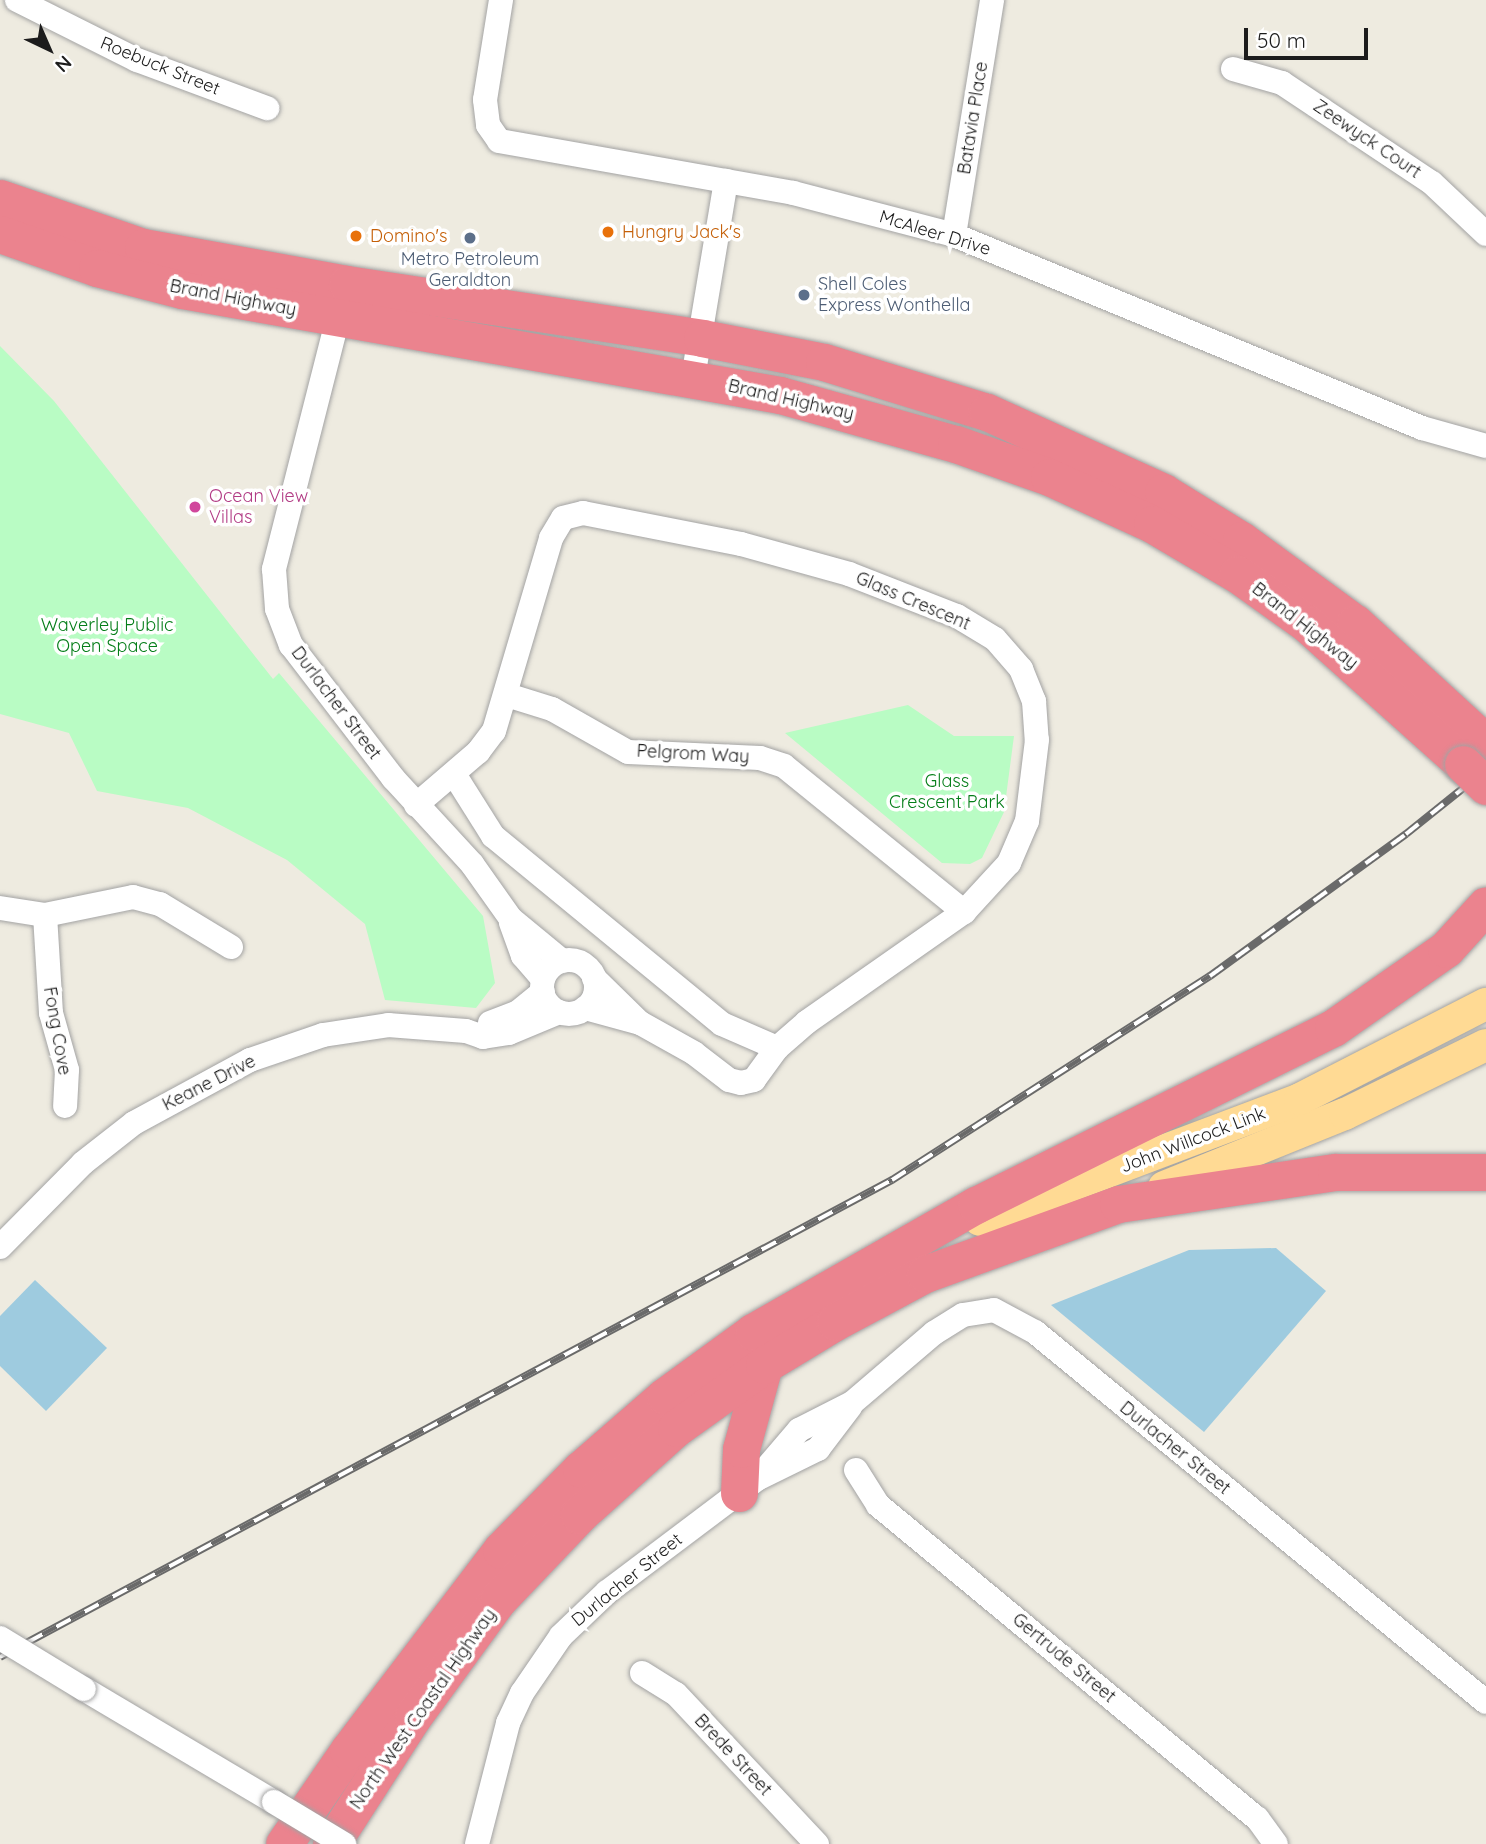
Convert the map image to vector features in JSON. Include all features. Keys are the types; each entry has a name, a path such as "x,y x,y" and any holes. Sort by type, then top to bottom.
{"highway":[{"name":"Brand Highway","path":"0,198 143,247 342,302 780,395 956,444 1049,477 1152,524 1237,574 1307,624 1478,764"},
{"name":"Brand Highway","path":"0,234 97,268 183,290 342,302 702,338 824,362 987,412 1163,492 1241,540 1355,623 1478,764"},
{"name":"North West Coastal Highway","path":"284,1844 438,1629 501,1550 581,1469 665,1396 753,1332 976,1205 1333,1028 1446,949 1484,905"},
{"name":"North West Coastal Highway","path":"331,1844 413,1717 498,1601 579,1515 676,1428 764,1365 925,1275 1118,1204 1336,1172 1486,1172"},
{"path":"748,1486 746,1422 764,1365"}],"main road":[{"name":"John Willcock Link","path":"890,1256 1300,1099 1486,1004"},
{"name":"John Willcock Link","path":"1118,1204 1308,1130 1486,1045"}],"street":[{"name":"Roebuck Street","path":"17,0 137,60 267,108"},
{"name":"McAleer Drive","path":"501,0 485,100 488,125 499,141 726,181 954,235 1422,428 1486,446"},
{"name":"Batavia Place","path":"954,235 992,0"},
{"name":"Zeewyck Court","path":"1233,69 1282,83 1432,183 1486,234"},
{"path":"693,378 702,338 726,181"},
{"name":"Durlacher Street","path":"342,302 274,569 277,609 291,645 323,690 416,805 472,864 511,919 562,961"},
{"name":"Glass Crescent","path":"416,805 454,774 494,731 507,695 551,538 563,518 583,513 782,555 849,574 957,616 995,639 1021,669 1034,701 1037,740 1027,821 1009,863 964,912 777,1048 754,1080 741,1083 729,1080 694,1053 640,1023"},
{"name":"Pelgrom Way","path":"507,695 552,709 628,752 760,758 784,766 964,912"},
{"path":"454,774 493,836 722,1024 777,1048"},
{"path":"0,908 45,915 133,897 160,904 231,947"},
{"name":"Fong Cove","path":"45,915 51,1013 67,1070 65,1106"},
{"name":"Durlacher Street","path":"511,919 523,956 543,986"},
{"path":"562,961 582,963 640,1023 585,1008 559,1012 543,986 562,961"},
{"path":"585,1008 596,991 594,978"},
{"name":"Keane Drive","path":"466,1031 498,1023 543,986"},
{"name":"Keane Drive","path":"0,1247 83,1163 134,1123 239,1065 323,1035 388,1024 466,1031 483,1037 509,1033 559,1012"},
{"name":"Durlacher Street","path":"485,1837 508,1723 554,1645 607,1592 748,1486 805,1460 852,1404 934,1333 963,1315 994,1310 1035,1332 1486,1702"},
{"name":"Gertrude Street","path":"856,1470 878,1504 1257,1818 1276,1844"},
{"path":"0,1638 344,1844"},
{"name":"Brede Street","path":"642,1674 676,1694 817,1844"}],"green space":[{"name":"Waverley Public Open Space","path":"0,346 54,401 273,679 279,673 483,916 495,983 476,1008 385,1000 365,924 287,860 188,808 97,791 69,733 0,714"},
{"name":"Glass Crescent Park","path":"908,705 954,736 1014,736 1004,812 982,858 970,864 942,863 785,733"}],"water":[{"path":"1276,1248 1326,1291 1204,1432 1051,1305 1189,1250"},
{"path":"35,1280 107,1348 46,1411 0,1366 0,1316"}],"railway":[{"path":"0,1657 892,1180 1210,976 1406,834 1486,770"}],"place":[{"name":"Hungry Jack's","path":"608,232"},
{"name":"Domino's","path":"356,236"},
{"name":"Metro Petroleum Geraldton","path":"470,238"},
{"name":"Shell Coles Express Wonthella","path":"804,295"},
{"name":"Ocean View Villas","path":"195,507"}]}
